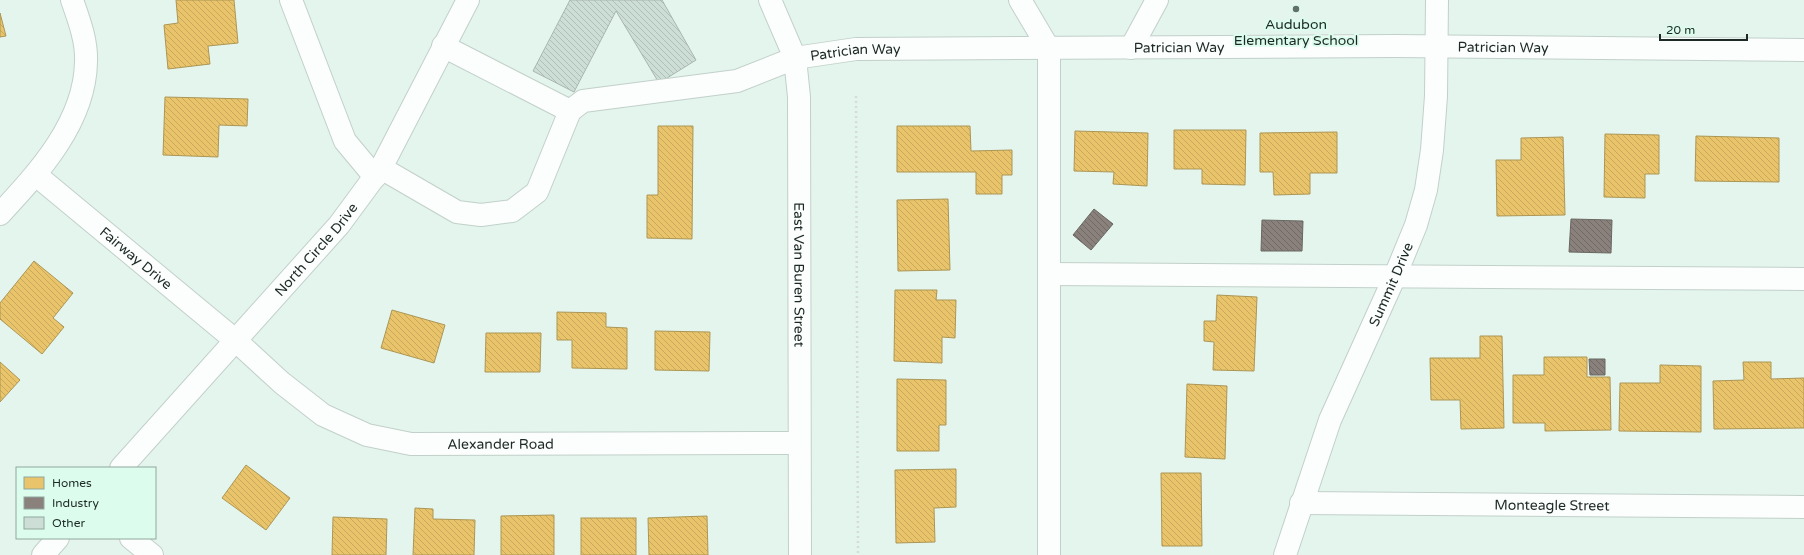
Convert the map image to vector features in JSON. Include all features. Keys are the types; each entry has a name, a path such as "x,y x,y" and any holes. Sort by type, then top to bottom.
{"street":[{"path":"0,214 36,175 75,116 84,90 86,61 82,27 72,0"},
{"path":"291,0 345,141 378,172 457,212 481,215 512,211 537,192 570,111 443,46"},
{"name":"North Circle Drive","path":"122,467 339,225 378,172 468,0"},
{"name":"East Van Buren Street","path":"770,0 795,58 799,97 800,555"},
{"path":"1020,0 1049,49 1049,555"},
{"path":"1131,48 1157,0"},
{"name":"Summit Drive","path":"1284,555 1330,420 1395,276 1416,225 1426,190 1432,150 1435,108 1437,0"},
{"name":"Patrician Way","path":"570,111 583,101 737,81 795,58 856,49 1436,46 1804,50"},
{"name":"Fairway Drive","path":"36,175 235,340"},
{"path":"1049,274 1804,279"},
{"name":"Alexander Road","path":"235,340 282,383 323,415 367,435 411,444 799,444"},
{"name":"Monteagle Street","path":"1301,503 1804,507"},
{"path":"43,555 57,539"},
{"path":"132,539 152,555"}],"path":[{"path":"856,96 858,555"}],"building: Homes":[{"path":"176,0 234,0 238,43 208,46 210,64 168,69 164,25 178,23"},
{"path":"0,13 6,36 0,37"},
{"path":"165,97 248,99 247,126 219,125 218,157 163,155"},
{"path":"658,126 693,126 692,239 647,238 647,195 658,195"},
{"path":"897,126 970,126 971,151 1012,150 1012,175 1002,175 1002,194 976,194 976,172 897,172"},
{"path":"1174,130 1246,130 1245,185 1202,184 1202,169 1174,169"},
{"path":"1075,131 1148,133 1147,186 1113,184 1114,172 1074,171"},
{"path":"1337,132 1337,173 1310,173 1310,194 1274,195 1273,172 1260,172 1260,133"},
{"path":"1605,134 1659,135 1659,174 1645,174 1645,198 1604,197"},
{"path":"1696,136 1779,138 1779,182 1695,181"},
{"path":"1563,137 1565,215 1497,216 1496,160 1521,160 1521,138"},
{"path":"948,199 950,270 898,271 897,200"},
{"path":"34,261 73,293 53,318 64,327 42,354 0,319 0,303"},
{"path":"895,290 937,290 936,300 956,300 955,338 942,337 942,363 894,361"},
{"path":"1217,295 1257,297 1254,371 1213,370 1214,342 1204,341 1204,321 1216,321"},
{"path":"392,310 445,325 434,363 381,348"},
{"path":"557,312 606,313 606,327 627,328 627,369 572,368 572,340 557,340"},
{"path":"655,331 710,332 709,371 655,370"},
{"path":"486,333 541,333 540,372 485,372"},
{"path":"1480,336 1502,336 1504,428 1461,429 1460,400 1431,400 1430,358 1480,358"},
{"path":"1544,357 1587,357 1587,377 1610,377 1611,430 1545,431 1545,423 1513,423 1513,375 1544,375"},
{"path":"0,362 20,380 0,402"},
{"path":"1743,362 1771,362 1771,379 1804,378 1804,428 1714,429 1713,381 1744,380"},
{"path":"1660,365 1701,366 1701,432 1619,431 1620,383 1660,383"},
{"path":"897,379 946,380 946,425 939,425 939,451 897,451"},
{"path":"1187,384 1227,386 1225,459 1185,457"},
{"path":"246,465 290,498 266,530 222,498"},
{"path":"956,469 956,507 934,508 935,542 896,543 895,470"},
{"path":"1161,473 1201,473 1202,546 1162,546"},
{"path":"415,508 433,509 433,519 475,520 474,555 413,555"},
{"path":"554,515 554,555 501,555 501,516"},
{"path":"707,516 708,555 649,555 648,518"},
{"path":"333,517 387,519 386,555 332,555"},
{"path":"581,518 636,518 636,555 581,555"}],"building: Industry":[{"path":"1094,209 1113,224 1091,250 1073,235"},
{"path":"1571,219 1612,220 1611,253 1569,252"},
{"path":"1262,220 1303,221 1302,251 1261,251"},
{"path":"1589,359 1605,359 1605,375 1590,375"}],"building: Other":[{"path":"570,0 662,0 696,60 659,83 616,11 574,92 533,71"}],"place":[{"name":"Audubon Elementary School","path":"1296,9"}]}
